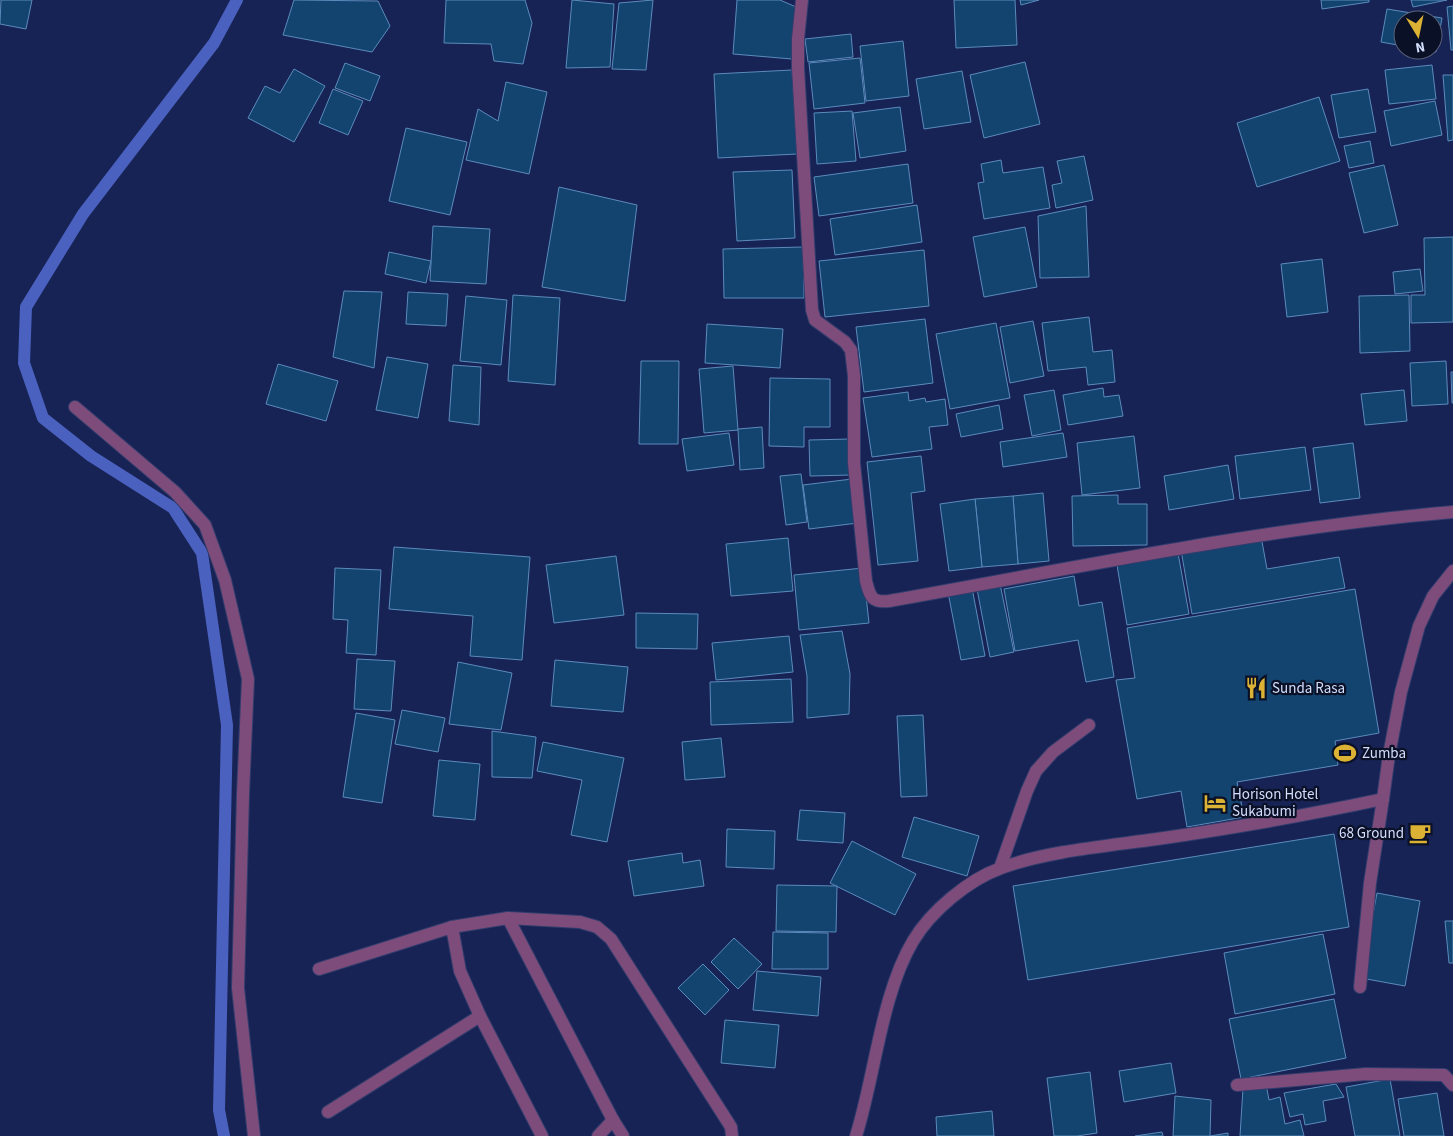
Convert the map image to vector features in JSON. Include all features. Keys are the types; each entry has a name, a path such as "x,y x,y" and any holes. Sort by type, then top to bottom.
{"street":[{"path":"802,0 798,39 798,68 812,310 815,320 845,342 851,350 854,376 854,463 866,581 872,599 880,602 889,601 1241,537 1360,521 1453,512"},
{"path":"74,407 175,492 205,525 225,580 248,679 238,988 254,1136"},
{"path":"1360,987 1370,882 1389,755 1401,692 1419,626 1433,596 1453,571"},
{"path":"1000,868 1036,771 1054,752 1089,725"},
{"path":"856,1136 864,1111 887,1007 898,972 913,941 935,912 960,890 1000,868 1044,857 1234,828 1383,799"},
{"path":"508,918 623,1136"},
{"path":"319,969 452,927 508,918 580,922 597,927 611,939 731,1127 732,1136"},
{"path":"452,927 460,972 480,1016 542,1136"},
{"path":"328,1112 480,1016"},
{"path":"1237,1085 1366,1074 1444,1075 1453,1085"},
{"path":"598,1136 613,1120"}],"building":[{"path":"1,0 32,0 26,29 0,24"},
{"path":"294,0 378,1 390,26 372,52 283,35"},
{"path":"446,0 525,0 532,23 523,64 494,61 491,44 444,43"},
{"path":"572,0 614,4 610,67 566,68"},
{"path":"653,0 646,70 612,69 619,3"},
{"path":"737,0 780,0 796,7 792,59 733,54"},
{"path":"954,0 1015,0 1017,45 956,48"},
{"path":"1020,0 1039,0 1021,5"},
{"path":"1321,0 1369,0 1369,2 1322,9"},
{"path":"1411,0 1447,0 1413,7"},
{"path":"1453,6 1453,50 1451,50 1447,7"},
{"path":"1387,9 1393,10 1393,44 1381,42"},
{"path":"851,34 853,57 808,62 805,39"},
{"path":"903,41 909,96 866,101 860,46"},
{"path":"860,58 865,103 814,109 809,63"},
{"path":"1025,62 1040,124 984,138 970,75"},
{"path":"345,63 380,76 370,101 335,88"},
{"path":"1432,65 1436,99 1389,104 1385,70"},
{"path":"294,69 325,86 294,142 248,118 265,86 280,93"},
{"path":"792,70 797,154 718,158 714,74"},
{"path":"962,71 971,122 924,129 916,79"},
{"path":"1443,75 1453,75 1453,140 1448,141"},
{"path":"506,82 547,92 529,174 466,160 478,109 498,121"},
{"path":"333,89 363,101 348,135 319,123"},
{"path":"1368,89 1376,132 1339,138 1331,95"},
{"path":"1319,97 1340,161 1257,187 1237,123"},
{"path":"1435,101 1442,135 1391,146 1384,111"},
{"path":"900,107 906,151 860,158 853,113"},
{"path":"852,111 856,161 817,164 814,113"},
{"path":"406,128 467,142 450,215 389,201"},
{"path":"1370,141 1374,163 1349,168 1344,146"},
{"path":"1084,156 1093,200 1056,208 1052,185 1062,183 1057,161"},
{"path":"1001,160 1003,173 1043,167 1050,208 984,219 978,183 984,182 981,164"},
{"path":"908,164 913,203 819,216 814,177"},
{"path":"1384,165 1398,225 1364,233 1349,173"},
{"path":"792,170 795,238 737,241 733,172"},
{"path":"559,187 637,205 625,301 542,287"},
{"path":"917,205 922,242 835,255 830,219"},
{"path":"1086,206 1089,277 1040,278 1038,216"},
{"path":"433,226 490,229 486,284 430,281"},
{"path":"1025,227 1037,287 984,297 973,237"},
{"path":"1453,237 1453,322 1411,323 1411,295 1425,295 1424,238"},
{"path":"803,247 804,298 724,298 723,249"},
{"path":"924,250 929,306 825,317 819,261"},
{"path":"389,252 431,261 426,283 385,274"},
{"path":"1322,259 1328,312 1287,317 1281,264"},
{"path":"1420,269 1423,291 1395,294 1393,272"},
{"path":"344,291 382,292 374,368 333,357"},
{"path":"408,292 448,294 446,326 406,324"},
{"path":"513,295 560,298 555,385 508,381"},
{"path":"1409,295 1410,351 1360,353 1359,296"},
{"path":"466,296 507,300 501,365 460,361"},
{"path":"1089,317 1093,352 1112,350 1115,382 1088,385 1086,367 1048,371 1042,323"},
{"path":"925,319 933,383 864,392 856,327"},
{"path":"1033,321 1044,376 1010,383 1000,327"},
{"path":"996,323 1010,398 950,409 936,334"},
{"path":"707,324 783,329 780,368 705,363"},
{"path":"387,357 428,364 418,418 376,410"},
{"path":"641,361 679,361 678,444 639,444"},
{"path":"1446,361 1448,404 1412,406 1410,363"},
{"path":"278,364 338,381 326,421 266,404"},
{"path":"453,365 481,367 479,425 449,421"},
{"path":"733,366 738,430 704,433 699,369"},
{"path":"1451,372 1453,372 1453,403 1452,403"},
{"path":"770,378 830,379 830,427 804,427 804,447 769,446"},
{"path":"1103,388 1104,397 1119,395 1123,416 1068,425 1063,395"},
{"path":"1054,390 1061,430 1032,436 1024,395"},
{"path":"1404,390 1407,421 1365,425 1361,394"},
{"path":"908,392 909,401 925,398 926,402 945,399 948,425 929,427 932,449 872,457 863,398"},
{"path":"999,405 1003,429 961,437 956,414"},
{"path":"762,427 764,468 740,470 738,429"},
{"path":"729,433 734,465 687,471 682,439"},
{"path":"1063,433 1067,457 1003,467 1000,442"},
{"path":"1134,436 1140,488 1082,495 1077,443"},
{"path":"850,439 851,475 810,476 809,440"},
{"path":"1353,443 1360,498 1320,503 1313,448"},
{"path":"1305,447 1311,490 1240,499 1235,456"},
{"path":"921,456 925,491 911,493 918,561 878,565 867,462"},
{"path":"1228,465 1234,499 1169,510 1164,476"},
{"path":"801,474 807,522 786,525 780,476"},
{"path":"852,479 858,523 809,529 803,485"},
{"path":"1043,493 1049,561 1018,564 1013,496"},
{"path":"1118,495 1118,504 1147,504 1147,545 1073,546 1072,496"},
{"path":"1013,496 1018,564 982,567 975,499"},
{"path":"975,499 982,567 949,571 940,504"},
{"path":"1261,536 1267,569 1339,557 1345,588 1192,614 1181,550"},
{"path":"788,538 793,591 731,596 726,544"},
{"path":"394,547 530,557 522,660 470,656 473,616 389,609"},
{"path":"1178,553 1189,614 1127,625 1117,565"},
{"path":"616,556 624,615 554,623 546,565"},
{"path":"335,568 381,570 376,655 346,653 348,620 333,619"},
{"path":"863,568 869,623 799,630 794,575"},
{"path":"1074,576 1079,606 1102,602 1114,677 1086,682 1078,640 1015,651 1004,589"},
{"path":"1000,584 1014,652 990,657 977,589"},
{"path":"972,588 985,656 961,660 948,592"},
{"path":"1355,589 1379,733 1335,741 1338,765 1237,782 1244,817 1187,827 1181,791 1137,799 1116,680 1135,678 1127,628"},
{"path":"636,613 698,614 697,649 636,648"},
{"path":"842,631 850,674 849,714 807,718 807,676 800,635"},
{"path":"789,636 793,672 716,680 712,643"},
{"path":"357,659 395,661 391,711 354,709"},
{"path":"555,660 628,667 623,712 551,706"},
{"path":"458,662 512,673 501,730 449,724"},
{"path":"791,679 793,722 711,725 710,682"},
{"path":"402,710 445,718 438,752 395,744"},
{"path":"356,713 395,720 382,803 343,797"},
{"path":"923,715 927,796 901,797 897,716"},
{"path":"492,731 536,737 532,778 492,777"},
{"path":"721,738 725,777 685,780 682,742"},
{"path":"543,742 624,758 607,842 571,835 582,780 537,771"},
{"path":"439,760 480,764 475,820 433,816"},
{"path":"800,810 845,813 843,843 797,840"},
{"path":"914,817 979,836 967,876 902,857"},
{"path":"727,829 775,831 774,869 726,867"},
{"path":"1334,834 1349,927 1028,980 1013,886"},
{"path":"852,841 916,874 895,915 830,883"},
{"path":"682,853 683,863 700,860 704,886 634,896 628,861"},
{"path":"777,885 837,886 836,932 776,931"},
{"path":"1377,893 1420,901 1405,986 1361,978"},
{"path":"1445,921 1453,921 1453,963 1449,963"},
{"path":"773,932 828,933 828,969 772,969"},
{"path":"1323,934 1335,994 1235,1014 1224,953"},
{"path":"734,938 762,964 738,989 711,962"},
{"path":"703,964 729,990 705,1015 678,988"},
{"path":"757,971 821,977 818,1016 753,1010"},
{"path":"1334,999 1346,1058 1241,1079 1229,1019"},
{"path":"725,1020 779,1025 775,1068 721,1063"},
{"path":"1171,1063 1176,1093 1124,1102 1119,1071"},
{"path":"1090,1072 1097,1133 1077,1136 1054,1136 1047,1078"},
{"path":"1390,1079 1400,1136 1355,1136 1346,1087"},
{"path":"1266,1084 1269,1100 1280,1097 1285,1124 1300,1120 1304,1136 1240,1136 1243,1088"},
{"path":"1336,1084 1344,1097 1323,1101 1326,1121 1305,1125 1303,1114 1290,1117 1284,1093"},
{"path":"1437,1093 1444,1136 1404,1136 1398,1099"},
{"path":"1175,1096 1211,1100 1210,1136 1173,1136"},
{"path":"992,1111 994,1136 937,1136 936,1117"},
{"path":"1162,1132 1163,1136 1135,1136"},
{"path":"1228,1133 1228,1136 1210,1136"}],"waterway":[{"path":"224,1136 219,1110 227,725 202,553 173,508 91,456 43,418 24,363 26,307 83,214 214,43 237,0"}],"place":[{"name":"Sunda Rasa","path":"1256,688"},
{"name":"Zumba","path":"1345,753"},
{"name":"Horison Hotel Sukabumi","path":"1215,803"},
{"name":"68 Ground","path":"1420,833"}]}
